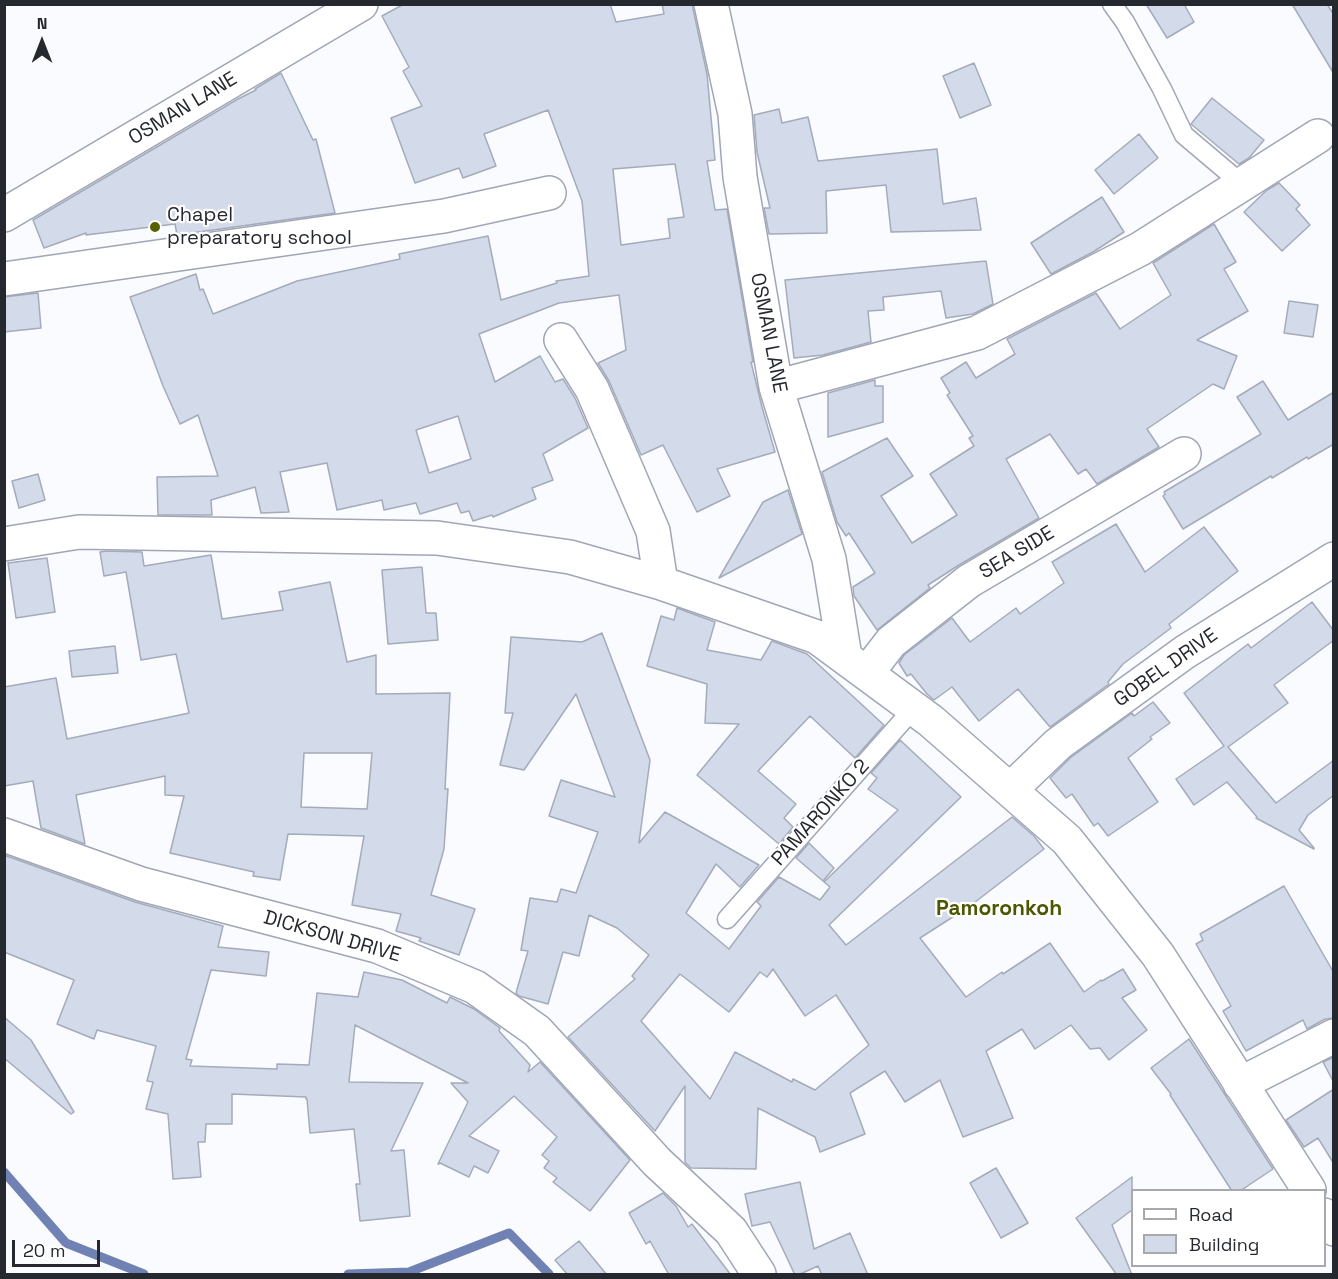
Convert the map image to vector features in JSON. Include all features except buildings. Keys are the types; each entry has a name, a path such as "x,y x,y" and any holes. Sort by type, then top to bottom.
{"street":[{"name":"OSMAN LANE","path":"4,215 361,4"},
{"name":"OSMAN LANE","path":"711,4 735,114 740,177 776,387 829,559 856,665"},
{"path":"776,387 977,333 1140,249 1318,136"},
{"path":"4,279 444,216 549,193"},
{"path":"561,340 592,389 653,531 662,583"},
{"name":"SEA SIDE","path":"856,665 891,642 969,581 1184,454"},
{"path":"4,544 79,532 437,538 570,557 662,583 817,637 931,721 1067,840 1165,965 1308,1189"},
{"name":"GOBEL DRIVE","path":"1010,790 1058,744 1185,652 1329,572"},
{"name":"DICKSON DRIVE","path":"4,836 141,884 377,946 475,987 537,1031 657,1162 731,1231 759,1275"},
{"path":"1240,1084 1334,1035"}],"lane":[{"path":"1112,4 1125,22 1162,89 1184,135 1242,184"},
{"name":"PAMARONKO 2","path":"727,919 914,708"}],"waterway":[{"path":"4,1172 66,1243 144,1274"},
{"path":"348,1274 409,1272 509,1233 549,1274"}],"place":[{"name":"Chapel preparatory school","path":"155,227"}],"district":[{"name":"Pamoronkoh","path":"999,909"}]}
